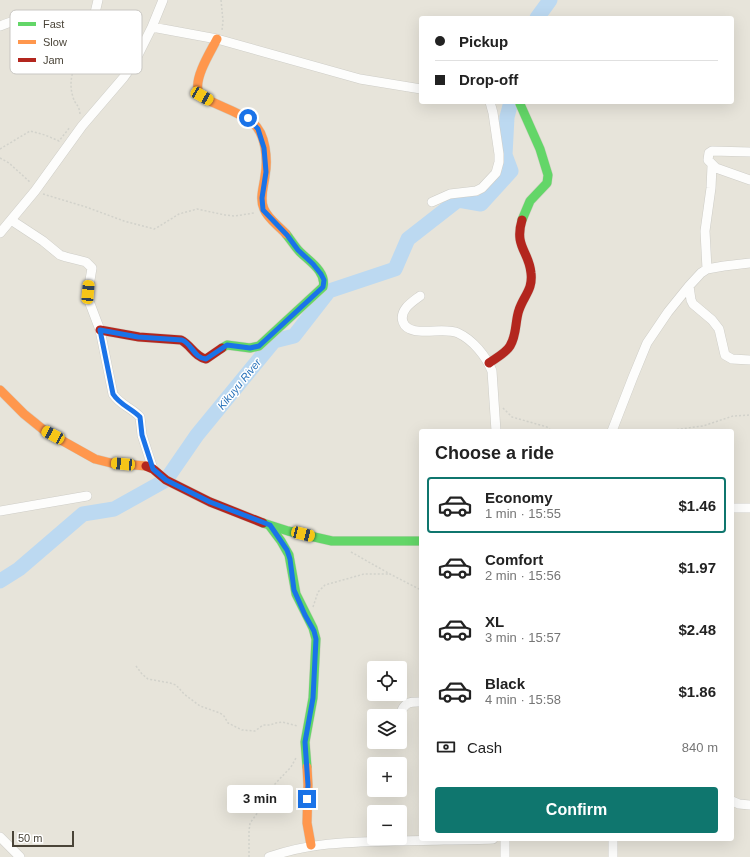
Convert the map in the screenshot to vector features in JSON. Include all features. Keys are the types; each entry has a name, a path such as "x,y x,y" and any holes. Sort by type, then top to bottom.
{"street":[{"path":"96,10 98,0"},
{"path":"142,47 163,0"},
{"path":"0,26 10,23"},
{"path":"152,27 218,39 360,79 419,89"},
{"path":"100,330 138,337 182,340 196,355 203,359 210,357 227,345 250,348 259,346 323,287 324,280 321,274 298,250 287,235 266,214 262,207 266,161 264,148 258,129 248,118 202,96 198,89 199,80 205,65 218,39"},
{"path":"0,233 36,190 81,124 126,74"},
{"path":"432,202 450,194 476,191 485,186 496,173 499,162 499,154 491,104"},
{"path":"488,363 503,353 510,345 514,337 519,310 531,285 529,265 520,247 519,236 521,224 529,202 533,196 546,185 548,179 544,162 520,104"},
{"path":"750,152 712,150 709,152 708,160 712,166 750,180"},
{"path":"707,269 704,231 711,188 712,166"},
{"path":"10,220 44,241 60,255 90,264 92,272 88,284 89,301 100,330 113,394 116,400 140,417 142,435 153,469"},
{"path":"613,429 647,343 668,312 689,286 700,273 707,269 750,263"},
{"path":"689,286 693,304 712,320 719,329 725,355 732,359 750,360"},
{"path":"420,296 404,310 402,316 404,323 408,328 414,331 444,330 456,332 466,337 482,354 492,371 496,429"},
{"path":"0,390 24,414 45,431 95,459 111,463 143,464 153,469 166,480 210,502 288,532 332,540 386,542 419,541"},
{"path":"0,511 87,496"},
{"path":"734,508 750,508"},
{"path":"270,525 287,550 290,559 294,590 316,635 313,698 305,742 308,785 307,823 311,845"},
{"path":"403,709 408,702 419,702"},
{"path":"734,802 739,804 750,804"},
{"path":"0,837 20,857"},
{"path":"269,857 311,845 362,841 419,840"},
{"path":"505,841 505,857"},
{"path":"613,841 613,857"}],"path":[{"path":"218,39 223,21 220,0"},
{"path":"0,149 30,131 59,141 72,124 81,124 80,107 73,99 72,74"},
{"path":"0,158 9,163 36,190 124,221 154,228 179,214 197,209 235,216 253,213 262,207"},
{"path":"494,401 512,417 550,429"},
{"path":"680,429 703,426 733,416 750,415"},
{"path":"352,552 419,589"},
{"path":"313,609 318,592 325,585 364,574 390,574"},
{"path":"136,666 148,679 170,683 176,686 200,706 220,713 224,716 228,723 242,730 255,731 264,725 282,722 307,728"},
{"path":"249,857 250,823 264,804 273,786 290,767 296,757"}],"shaded area":[{"path":"0,0 750,0 750,857 0,857"}],"waterway":[{"name":"Kikuyu River","path":"538,16 550,0"},
{"name":"Kikuyu River","path":"0,581 19,569 83,514 114,509 166,480 197,435 274,341 294,336 329,291 395,269 408,239 458,200 481,204 511,171 505,155 507,117 510,104"}],"traffic: fast":[{"path":"520,104 540,149 548,175 547,183 530,201 522,220"},
{"path":"222,348 227,345 250,348 259,346 323,287 324,282 320,272 298,250 286,234"},
{"path":"263,523 288,531 332,541 419,541"},
{"path":"269,525 289,555 296,594 313,628 316,639 313,698 305,742 307,767"}],"traffic: slow":[{"path":"217,39 201,71 198,90 206,99 248,119 261,134 266,155 266,170 262,201 268,216 286,234"},
{"path":"0,390 24,414 45,431 95,459 111,463 146,466"},
{"path":"307,767 307,823 311,845"}],"traffic: jam":[{"path":"489,363 510,346 514,337 519,310 531,284 530,266 520,237 522,220"},
{"path":"100,330 139,337 181,340 199,356 206,359 222,348"},
{"path":"146,466 153,469 166,480 210,502 263,523"}],"route":[{"path":"248,118 258,129 264,148 266,172 262,198 263,210 321,274 324,280 323,287 259,346 250,348 230,344 224,346 206,359 200,358 196,355 182,340 138,337 100,330 113,394 116,400 138,414 140,417 142,435 150,455 153,469 166,480 210,502 270,525 287,550 291,564 294,590 305,615 311,624 316,639 313,698 305,742 308,785 307,799"}]}
